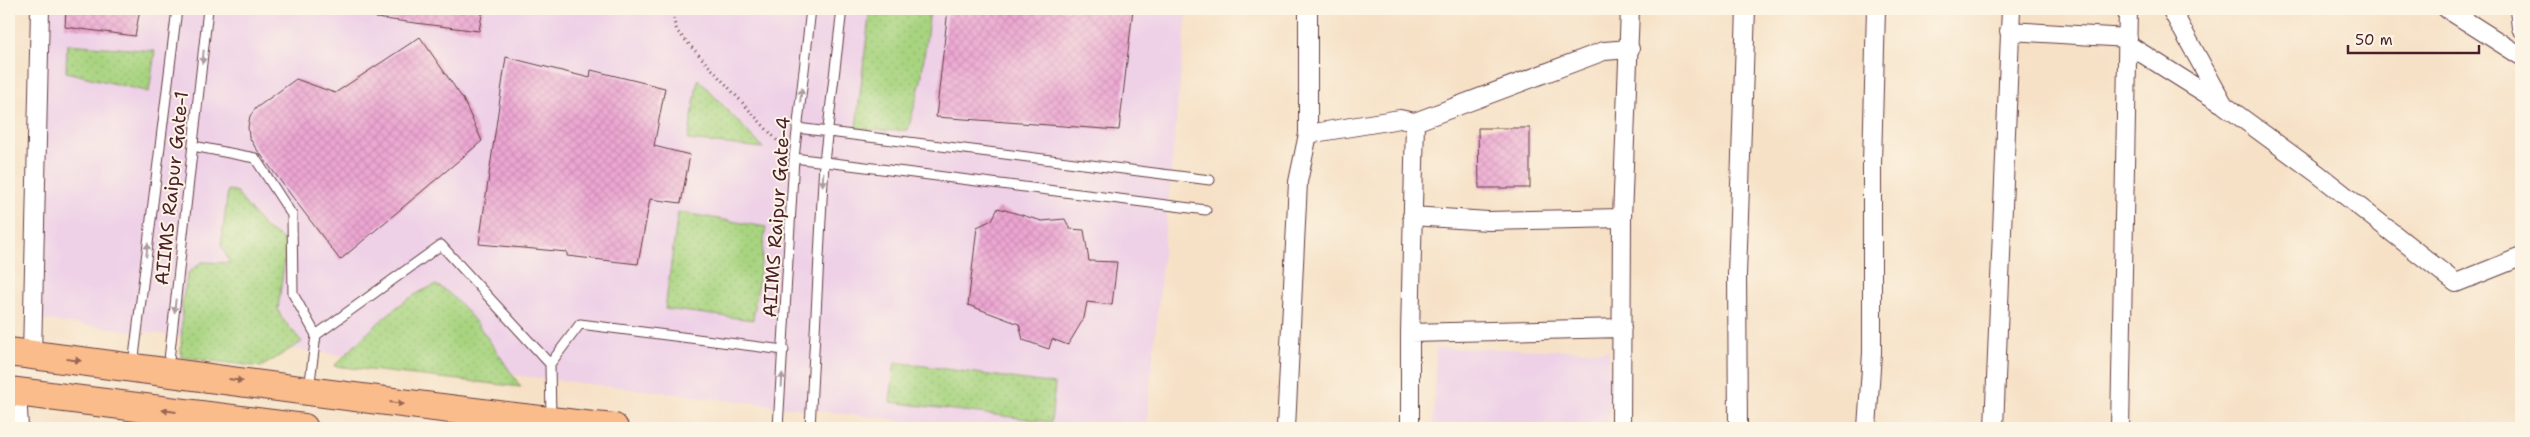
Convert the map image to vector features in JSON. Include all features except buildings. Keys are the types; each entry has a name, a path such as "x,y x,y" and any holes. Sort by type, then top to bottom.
{"main road":[{"path":"20,354 309,390 491,421 551,422 614,428"},
{"path":"13,392 304,428"}],"street":[{"path":"20,354 40,9"},
{"path":"1286,428 1298,182 1308,134 1308,9"},
{"path":"1621,428 1622,218 1630,49 1630,9"},
{"path":"1738,428 1737,276 1746,9"},
{"path":"1867,428 1872,353 1872,163 1876,9"},
{"path":"1994,428 2010,9"},
{"path":"2120,428 2128,9"},
{"path":"2171,9 2224,105"},
{"path":"2447,9 2521,56"},
{"path":"2519,9 2521,28"},
{"path":"2009,31 2128,41 2224,105 2318,174 2456,283 2521,257"},
{"path":"1308,134 1400,119 1415,122 1604,51 1630,49"},
{"path":"1410,428 1410,333 1415,122"},
{"path":"1412,216 1488,221 1622,218"},
{"path":"1410,333 1622,328"},
{"path":"13,392 19,428"}],"lane":[{"name":"AIIMS Raipur Gate-1","path":"133,368 177,9"},
{"name":"AIIMS Raipur Gate-1","path":"167,371 208,9"},
{"name":"AIIMS Raipur Gate-4","path":"778,428 794,158 811,9"},
{"path":"810,428 826,132 842,9"},
{"path":"797,128 1210,180"},
{"path":"193,146 255,158 292,215 293,294 316,335 309,390"},
{"path":"794,158 1206,210"},
{"path":"316,335 441,245 550,364"},
{"path":"551,422 550,364 580,324 784,350"}],"path":[{"path":"670,9 677,31 794,158"}],"shaded area":[{"path":"44,9 1187,9 1146,428 967,428 33,319"},
{"path":"1436,348 1609,351 1609,428 1433,428"}],"green space":[{"path":"870,9 930,9 921,81 908,130 885,131 856,128"},
{"path":"67,44 155,51 149,92 66,72"},
{"path":"698,79 763,148 688,140"},
{"path":"228,190 235,191 265,228 287,242 278,309 281,317 302,342 261,367 181,357 182,302 188,273 202,262 230,263 221,245"},
{"path":"678,212 766,227 753,320 665,309"},
{"path":"436,285 447,292 471,316 521,387 334,366 394,309 421,291"},
{"path":"895,362 1055,384 1051,422 890,402"}]}
